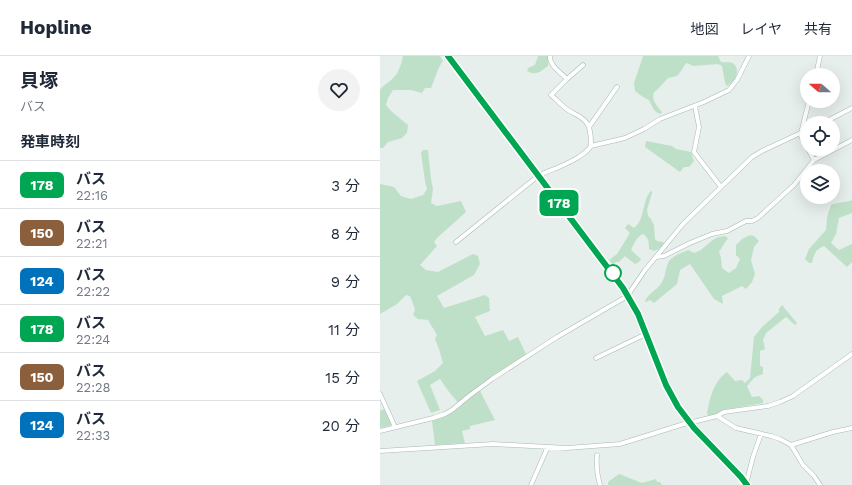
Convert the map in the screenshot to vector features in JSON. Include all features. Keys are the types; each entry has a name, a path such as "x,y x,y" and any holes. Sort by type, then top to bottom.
{"highway":[{"path":"448,56 613,273 628,295 638,314 666,385 678,407 690,423 746,485"}],"street":[{"path":"550,56 552,64 568,79"},
{"path":"591,146 625,138 660,119 695,106 729,90 737,80 749,56"},
{"path":"817,68 820,56"},
{"path":"456,242 538,176 574,160 587,152 591,146 589,127 585,121 568,110 551,95 583,65"},
{"path":"589,127 617,87"},
{"path":"695,106 699,127 694,152 721,187"},
{"path":"837,116 852,108"},
{"path":"380,431 445,414 468,396 557,337 628,295 683,224 752,157 800,133"},
{"path":"656,257 664,256 712,234 726,231 746,220 752,221 758,218 794,185 814,160 852,140"},
{"path":"812,156 814,160"},
{"path":"596,358 646,334"},
{"path":"380,451 493,444 567,448 620,444 687,423 717,416 724,412 768,406 780,402 793,396 852,354"},
{"path":"380,394 394,427"},
{"path":"717,416 736,428 780,439 791,445 803,465 814,476 820,485"},
{"path":"791,445 833,432 852,428"},
{"path":"746,485 761,434"},
{"path":"531,485 548,447"},
{"path":"597,455 596,467 600,485"}],"green space":[{"path":"403,56 440,56 443,61 431,88 425,88 422,93 411,90 393,90 386,105 408,125 407,133 402,138 388,142 383,148 380,148 380,90 396,75"},
{"path":"538,56 549,56 548,66 540,72 533,73 527,71 528,68 535,65"},
{"path":"643,56 718,56 721,62 734,64 737,73 735,79 727,86 725,83 722,66 718,64 693,66 686,63 677,76 668,78 654,92 653,98 656,105 662,112 661,114 655,111 649,100 635,91 634,83"},
{"path":"646,141 672,146 676,149 691,152 694,161 689,167 684,167 680,172 645,147"},
{"path":"423,150 428,150 433,189 431,203 437,206 461,201 466,212 437,238 434,242 437,246 420,265 426,270 438,272 473,254 478,256 480,264 474,275 437,296 444,308 485,295 489,298 490,311 475,317 485,336 503,330 509,341 518,337 526,354 478,387 495,420 470,426 470,429 462,431 465,443 435,445 432,421 452,413 461,406 440,379 430,385 440,410 431,413 417,381 435,371 443,363 435,339 437,335 428,320 418,319 413,315 415,309 410,296 406,295 397,304 380,314 380,184 394,187 401,196 411,199 423,195 427,189 421,153"},
{"path":"652,190 647,210 648,216 654,225 655,239 663,242 664,244 659,249 651,250 649,249 648,239 643,234 634,243 631,250 641,259 639,262 635,264 625,256 613,265 609,260 617,254 630,233 625,228 628,224 634,228 638,224 646,199"},
{"path":"852,200 852,213 839,218 836,234 831,243 839,250 852,244 852,262 847,267 824,246 814,255 812,263 809,263 805,259 809,249 826,230 827,217 831,205"},
{"path":"750,235 754,236 759,241 754,247 751,260 755,274 752,282 746,289 742,286 722,296 723,304 714,299 690,264 680,270 677,284 654,303 650,300 645,301 662,282 669,261 673,257 688,250 694,253 698,252 712,240 725,236 728,238 719,252 722,268 729,273 736,268 740,259 736,255 736,245 742,239"},
{"path":"782,305 797,323 795,325 786,317 766,333 763,340 765,349 760,351 760,366 763,367 763,374 755,377 747,386 752,397 759,396 763,400 763,403 722,410 709,416 707,414 711,396 715,385 722,376 727,372 735,381 742,380 745,383 750,378 754,337 762,327 779,312"},
{"path":"384,409 392,425 380,428 380,411"},
{"path":"619,474 642,483 656,479 657,482 660,482 662,485 608,485 608,482"}],"bus line":[{"name":"178","path":"448,56 623,288 638,314 666,385 678,407 694,428 747,485"}]}
